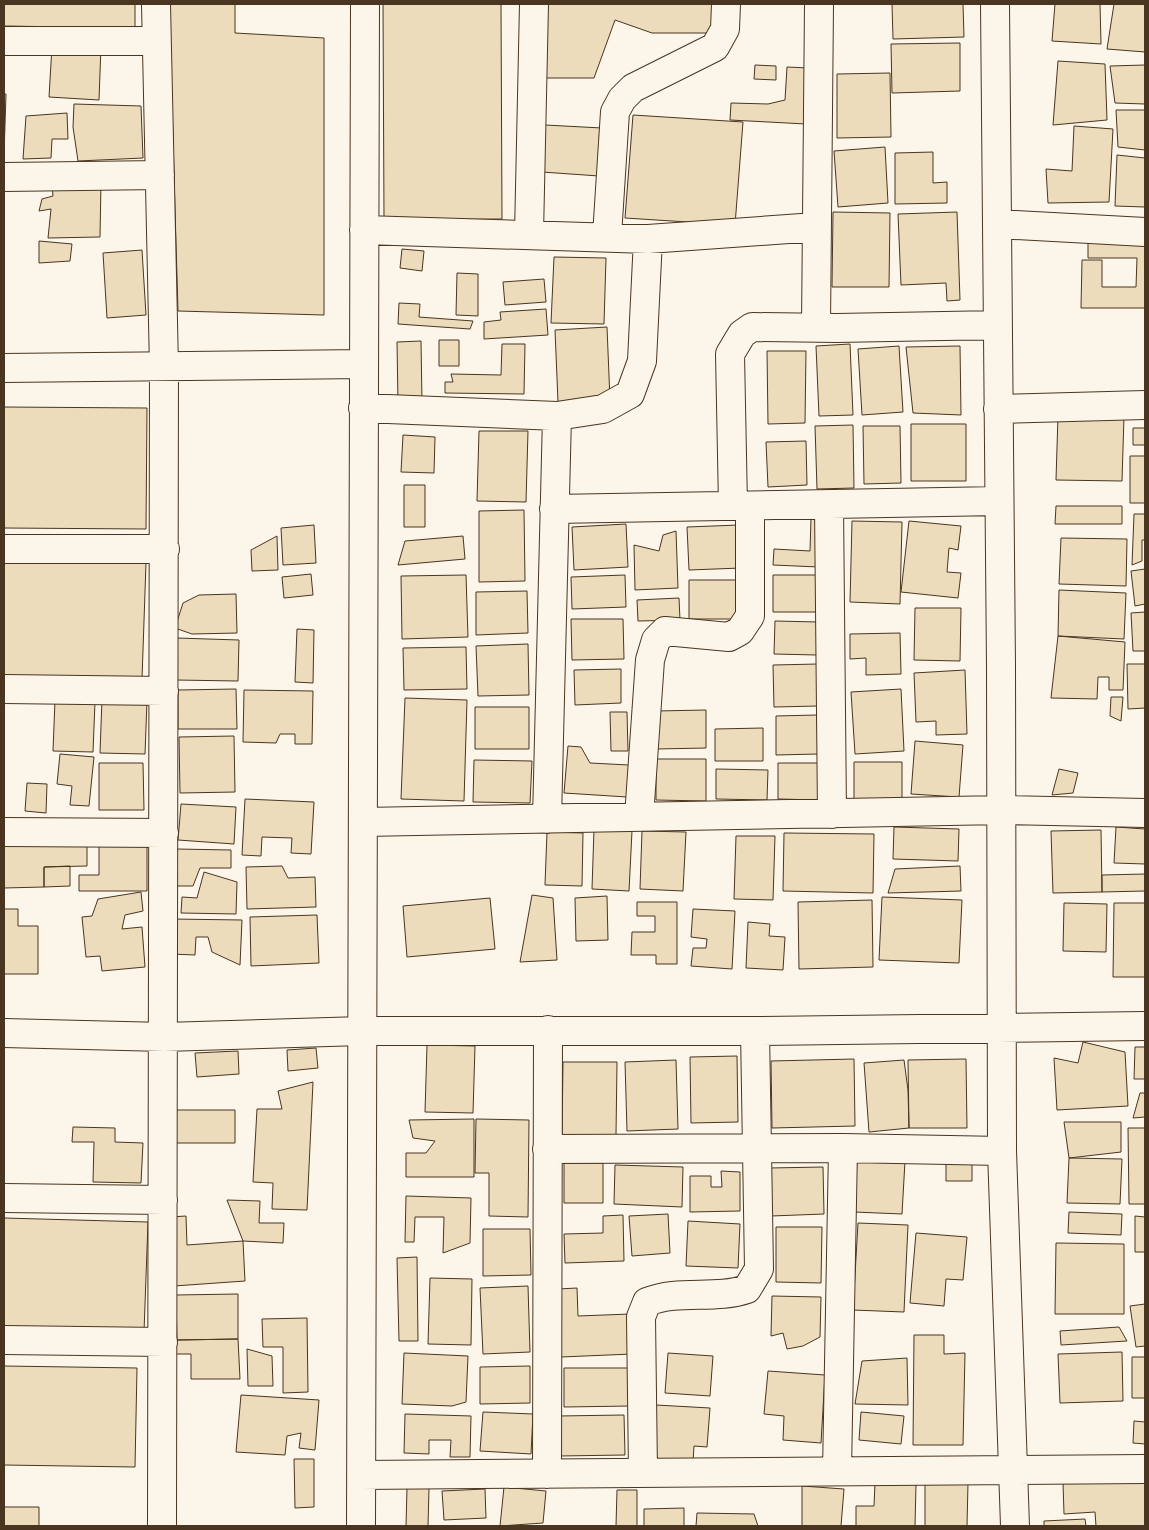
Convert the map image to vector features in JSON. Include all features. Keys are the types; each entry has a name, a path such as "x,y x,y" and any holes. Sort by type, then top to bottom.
{"street":[{"path":"156,4 164,367 165,549 162,1526"},
{"path":"361,1526 364,822 364,4"},
{"path":"529,234 534,4"},
{"path":"607,236 615,112 622,99 634,88 715,47 725,29 726,4"},
{"path":"816,326 819,4"},
{"path":"995,4 1002,810 1002,1151 1015,1526"},
{"path":"4,41 156,41"},
{"path":"4,176 160,175"},
{"path":"997,224 1145,232"},
{"path":"364,230 607,236 648,239 816,227"},
{"path":"363,408 557,416 603,409 630,394 642,361 648,239"},
{"path":"639,817 650,660 656,640 665,631 729,637 740,631 750,616 730,354 742,334 752,327 816,326 837,328 998,325"},
{"path":"4,368 364,364"},
{"path":"998,409 1145,405"},
{"path":"547,819 557,416"},
{"path":"554,508 999,502"},
{"path":"829,505 832,814"},
{"path":"4,549 165,549"},
{"path":"4,689 164,691"},
{"path":"364,822 1002,810 1145,813"},
{"path":"4,832 164,833"},
{"path":"4,1033 164,1036 362,1031 755,1031 1145,1026"},
{"path":"547,1474 548,1030"},
{"path":"643,1473 641,1316 647,1302 661,1297 735,1293 747,1289 758,1269 755,1031"},
{"path":"547,1150 843,1148 1002,1151"},
{"path":"837,1471 843,1148"},
{"path":"4,1198 164,1200"},
{"path":"4,1340 163,1342"},
{"path":"361,1475 1145,1469"}],"building":[{"path":"4,4 135,4 135,28 4,26"},
{"path":"169,4 235,4 235,33 324,38 324,315 178,311"},
{"path":"383,4 501,4 502,219 384,220"},
{"path":"542,4 717,4 717,33 652,33 615,20 594,78 541,78"},
{"path":"892,4 963,4 964,37 893,39"},
{"path":"1055,4 1100,4 1101,44 1052,41"},
{"path":"1114,4 1145,4 1145,52 1107,49"},
{"path":"960,43 960,91 892,93 891,44"},
{"path":"52,46 101,46 99,100 49,97"},
{"path":"1058,61 1105,64 1107,120 1053,125"},
{"path":"755,65 776,66 776,80 754,79"},
{"path":"1145,65 1145,104 1115,103 1110,66"},
{"path":"787,67 809,68 806,124 730,120 731,103 768,104 785,100"},
{"path":"890,73 891,137 837,138 837,74"},
{"path":"4,94 6,94 4,155"},
{"path":"74,104 141,106 143,158 78,161 73,127"},
{"path":"1116,110 1145,110 1145,150 1118,147"},
{"path":"67,113 68,139 52,139 51,158 23,159 26,116"},
{"path":"633,115 743,122 735,225 625,218"},
{"path":"545,125 602,128 599,176 542,172"},
{"path":"1074,126 1113,129 1109,202 1048,203 1046,169 1072,171"},
{"path":"885,147 888,203 838,207 834,151"},
{"path":"933,152 933,183 947,182 947,203 895,204 895,153"},
{"path":"1117,155 1145,158 1145,207 1115,206"},
{"path":"101,182 100,237 48,238 51,209 39,211 42,199 53,196 52,184"},
{"path":"833,212 890,213 889,287 832,287"},
{"path":"957,212 960,300 947,301 946,283 901,285 898,214"},
{"path":"1088,237 1145,237 1145,308 1081,308 1082,260 1102,260 1102,287 1136,287 1137,258 1088,258"},
{"path":"39,241 72,244 70,261 39,263"},
{"path":"402,249 424,251 422,271 400,268"},
{"path":"142,250 146,315 107,318 103,253"},
{"path":"554,257 606,258 604,324 551,323"},
{"path":"457,273 478,274 478,316 456,315"},
{"path":"544,279 546,302 505,305 503,282"},
{"path":"399,303 420,304 419,317 473,321 470,329 398,324"},
{"path":"546,309 548,335 484,339 484,322 501,320 500,312"},
{"path":"607,327 610,400 558,402 555,330"},
{"path":"439,340 459,340 459,366 439,366"},
{"path":"421,341 422,402 398,403 397,342"},
{"path":"502,344 525,344 524,394 445,393 445,382 453,382 451,374 501,375"},
{"path":"850,344 853,415 819,416 816,346"},
{"path":"899,346 903,412 862,415 858,349"},
{"path":"960,346 961,415 913,413 906,347"},
{"path":"767,351 806,351 805,423 768,424"},
{"path":"4,407 147,408 146,529 4,528"},
{"path":"1058,415 1124,416 1122,481 1056,480"},
{"path":"911,424 966,424 966,481 911,481"},
{"path":"853,425 854,488 817,489 815,426"},
{"path":"863,426 900,426 901,483 864,484"},
{"path":"1133,428 1145,428 1145,445 1133,445"},
{"path":"479,431 528,431 526,502 477,501"},
{"path":"403,435 435,437 434,473 401,472"},
{"path":"806,441 807,485 768,487 766,442"},
{"path":"1130,456 1145,456 1145,503 1130,503"},
{"path":"404,485 425,485 425,527 404,527"},
{"path":"1056,506 1122,506 1122,524 1055,524"},
{"path":"524,510 525,581 479,582 479,511"},
{"path":"1134,514 1145,514 1145,540 1142,540 1142,561 1132,565"},
{"path":"811,518 821,522 819,567 773,565 774,549 810,551"},
{"path":"852,521 902,522 900,604 850,602"},
{"path":"909,521 961,526 958,550 949,548 947,572 961,573 958,598 901,592"},
{"path":"626,524 628,567 574,570 572,527"},
{"path":"314,525 316,563 283,565 281,528"},
{"path":"739,525 741,568 689,570 687,527"},
{"path":"676,531 678,588 635,590 634,545 659,551 663,535"},
{"path":"277,536 278,570 252,571 251,550"},
{"path":"463,536 465,559 398,565 405,541"},
{"path":"1061,538 1127,539 1126,586 1059,584"},
{"path":"4,560 146,563 142,679 4,676"},
{"path":"1145,569 1145,604 1135,606 1131,571"},
{"path":"311,574 313,595 284,598 282,577"},
{"path":"466,575 468,637 402,639 401,576"},
{"path":"625,575 626,607 572,609 571,577"},
{"path":"773,575 819,575 819,612 773,612"},
{"path":"689,580 740,580 739,619 689,619"},
{"path":"1059,590 1126,593 1124,639 1058,636"},
{"path":"527,591 528,633 476,635 476,592"},
{"path":"236,594 237,633 192,634 175,628 183,603 199,595"},
{"path":"679,598 680,620 638,621 637,600"},
{"path":"915,608 961,608 960,661 914,660"},
{"path":"1145,612 1145,651 1133,651 1131,613"},
{"path":"571,619 623,619 624,659 572,660"},
{"path":"775,621 818,622 817,655 774,654"},
{"path":"297,629 314,630 313,683 295,682"},
{"path":"900,633 901,674 866,675 866,658 850,659 850,634"},
{"path":"1058,636 1125,642 1123,690 1109,690 1109,677 1098,677 1097,699 1051,698"},
{"path":"177,638 239,640 238,681 176,680"},
{"path":"528,644 529,695 478,696 476,646"},
{"path":"466,647 467,689 404,690 403,648"},
{"path":"818,664 818,706 774,707 773,665"},
{"path":"1127,664 1145,664 1145,708 1128,709"},
{"path":"621,669 621,703 575,705 574,670"},
{"path":"965,670 967,734 936,735 936,721 916,722 914,673"},
{"path":"236,689 237,729 178,729 178,690"},
{"path":"901,689 904,751 855,754 851,692"},
{"path":"244,690 313,691 312,744 295,744 295,734 280,734 276,743 243,742"},
{"path":"1111,697 1123,697 1121,721 1110,716"},
{"path":"405,698 467,700 464,801 401,799"},
{"path":"102,699 147,701 145,754 100,753"},
{"path":"55,700 95,702 93,752 53,751"},
{"path":"475,707 529,707 529,749 475,749"},
{"path":"706,710 706,748 656,749 656,711"},
{"path":"610,712 627,712 628,751 611,751"},
{"path":"817,715 818,754 776,755 776,716"},
{"path":"763,728 763,761 715,761 715,729"},
{"path":"234,736 235,792 180,793 179,737"},
{"path":"915,741 963,745 959,797 911,794"},
{"path":"568,746 581,747 590,763 629,765 627,797 564,793"},
{"path":"60,754 94,757 89,806 70,805 72,786 57,784"},
{"path":"656,759 706,759 706,801 656,800"},
{"path":"474,760 532,761 530,803 473,802"},
{"path":"854,762 902,762 902,800 854,800"},
{"path":"99,763 143,763 144,810 99,810"},
{"path":"778,763 820,763 820,800 778,799"},
{"path":"716,769 768,770 767,800 716,799"},
{"path":"1059,769 1078,773 1073,793 1052,795"},
{"path":"27,783 47,784 46,813 25,811"},
{"path":"245,799 314,802 311,854 291,853 292,838 262,837 261,856 242,855"},
{"path":"181,804 236,807 234,844 178,840"},
{"path":"894,827 959,829 958,861 893,859"},
{"path":"1116,827 1145,829 1145,864 1114,863"},
{"path":"594,829 632,831 629,891 592,889"},
{"path":"1101,830 1102,892 1053,893 1051,831"},
{"path":"642,831 686,832 683,891 640,889"},
{"path":"547,832 583,833 582,886 545,885"},
{"path":"784,833 874,834 873,893 783,891"},
{"path":"736,836 775,836 773,900 734,899"},
{"path":"147,841 147,891 79,891 79,875 99,875 99,842"},
{"path":"87,843 87,866 44,867 44,887 4,888 4,845"},
{"path":"176,849 231,850 231,868 200,868 193,886 176,886"},
{"path":"70,866 70,886 44,887 44,867"},
{"path":"282,866 288,878 315,877 316,907 247,909 246,867"},
{"path":"960,866 961,891 888,893 895,869"},
{"path":"204,872 237,882 236,914 181,913 182,897 197,898"},
{"path":"1145,874 1145,891 1102,892 1102,875"},
{"path":"141,892 143,911 125,915 122,929 142,927 145,967 102,971 100,956 86,957 82,917 92,916 98,899"},
{"path":"532,895 553,898 557,960 520,962"},
{"path":"607,896 608,940 576,941 575,898"},
{"path":"882,897 962,900 959,963 879,960"},
{"path":"490,898 495,949 407,957 403,906"},
{"path":"872,900 873,967 799,969 798,902"},
{"path":"637,902 677,902 677,964 656,964 656,955 631,955 632,932 655,932 655,916 637,916"},
{"path":"1064,903 1107,904 1106,952 1063,951"},
{"path":"1114,903 1145,903 1145,977 1113,977"},
{"path":"4,909 18,909 18,926 38,926 38,974 4,974"},
{"path":"693,909 735,911 732,969 691,966 693,948 706,948 707,939 691,937"},
{"path":"317,915 319,963 251,966 250,917"},
{"path":"172,919 242,920 240,965 212,952 208,937 196,937 195,955 171,954"},
{"path":"748,922 770,924 769,936 785,937 783,970 746,968"},
{"path":"1083,1042 1125,1052 1128,1106 1057,1110 1054,1058 1078,1063"},
{"path":"427,1045 475,1046 473,1113 425,1112"},
{"path":"1135,1047 1145,1047 1145,1079 1134,1079"},
{"path":"316,1048 318,1068 288,1071 287,1050"},
{"path":"238,1051 239,1074 197,1077 195,1053"},
{"path":"737,1056 738,1122 691,1123 690,1057"},
{"path":"854,1059 855,1126 772,1128 771,1061"},
{"path":"966,1059 967,1128 909,1128 908,1060"},
{"path":"676,1060 678,1129 627,1131 625,1062"},
{"path":"904,1060 908,1090 909,1128 869,1132 864,1063"},
{"path":"563,1062 617,1062 616,1135 562,1135"},
{"path":"313,1082 307,1210 272,1209 273,1183 253,1182 257,1109 282,1109 278,1091"},
{"path":"1140,1093 1145,1093 1145,1117 1133,1118"},
{"path":"176,1110 235,1110 235,1143 175,1143"},
{"path":"474,1119 474,1177 406,1177 406,1153 426,1153 435,1141 413,1138 409,1120"},
{"path":"476,1119 529,1120 528,1217 489,1216 489,1173 475,1173"},
{"path":"1064,1122 1121,1122 1121,1152 1069,1158"},
{"path":"73,1127 115,1128 115,1142 143,1143 141,1183 93,1182 94,1142 72,1142"},
{"path":"1128,1128 1145,1128 1145,1204 1129,1204"},
{"path":"1069,1158 1122,1159 1120,1204 1067,1203"},
{"path":"857,1159 905,1161 902,1214 854,1212"},
{"path":"946,1162 972,1162 972,1181 946,1181"},
{"path":"564,1163 603,1163 603,1203 564,1203"},
{"path":"615,1165 683,1167 682,1207 614,1204"},
{"path":"823,1167 824,1214 771,1216 769,1168"},
{"path":"721,1171 740,1172 740,1211 690,1212 690,1176 711,1176 711,1187 722,1187"},
{"path":"406,1196 471,1198 470,1243 443,1253 444,1217 415,1217 414,1242 405,1242"},
{"path":"227,1200 260,1201 259,1223 284,1223 283,1243 243,1241"},
{"path":"1069,1212 1122,1214 1121,1235 1068,1233"},
{"path":"668,1214 670,1253 632,1256 629,1216"},
{"path":"623,1215 624,1261 565,1263 564,1234 603,1233 603,1216"},
{"path":"186,1216 187,1245 243,1241 245,1281 174,1286 170,1217"},
{"path":"1135,1216 1145,1217 1145,1252 1135,1252"},
{"path":"4,1218 148,1222 144,1332 4,1328"},
{"path":"688,1221 740,1224 738,1268 686,1266"},
{"path":"858,1223 908,1225 904,1312 853,1310"},
{"path":"776,1227 822,1227 821,1283 776,1282"},
{"path":"483,1229 530,1229 531,1275 483,1276"},
{"path":"916,1233 967,1237 963,1280 946,1279 944,1306 910,1303"},
{"path":"1056,1243 1124,1244 1124,1314 1055,1314"},
{"path":"417,1257 418,1341 399,1341 397,1258"},
{"path":"430,1278 472,1279 471,1345 428,1344"},
{"path":"528,1286 530,1352 483,1354 480,1288"},
{"path":"577,1288 578,1316 630,1314 632,1354 561,1357 558,1289"},
{"path":"238,1294 238,1339 177,1340 176,1295"},
{"path":"772,1296 821,1297 820,1337 803,1346 787,1349 783,1333 771,1336"},
{"path":"1145,1304 1145,1346 1136,1347 1130,1306"},
{"path":"307,1318 308,1392 283,1393 283,1347 263,1347 262,1319"},
{"path":"1119,1327 1127,1341 1061,1345 1060,1331"},
{"path":"914,1335 944,1335 944,1354 965,1353 963,1445 913,1445"},
{"path":"238,1339 240,1379 191,1379 191,1354 176,1354 177,1340"},
{"path":"247,1349 272,1356 273,1386 248,1386"},
{"path":"1122,1352 1123,1401 1060,1403 1058,1354"},
{"path":"404,1353 468,1356 466,1402 452,1406 402,1404"},
{"path":"668,1353 713,1356 710,1396 665,1393"},
{"path":"1132,1357 1145,1357 1145,1398 1132,1398"},
{"path":"907,1358 908,1405 855,1404 862,1361"},
{"path":"4,1366 137,1368 135,1467 4,1465"},
{"path":"530,1366 530,1403 480,1404 480,1367"},
{"path":"564,1368 630,1368 630,1406 564,1407"},
{"path":"768,1371 825,1375 821,1443 783,1440 784,1416 764,1414"},
{"path":"241,1395 319,1400 315,1450 299,1448 301,1433 287,1436 285,1455 236,1452"},
{"path":"656,1405 710,1408 707,1447 694,1446 693,1462 653,1460"},
{"path":"483,1412 533,1414 531,1454 480,1451"},
{"path":"861,1412 904,1416 901,1444 859,1440"},
{"path":"405,1414 471,1416 470,1457 450,1457 451,1440 429,1440 429,1454 404,1453"},
{"path":"624,1415 625,1455 559,1456 558,1416"},
{"path":"1134,1421 1145,1422 1145,1444 1133,1443"},
{"path":"294,1459 314,1459 314,1507 295,1508"},
{"path":"1145,1480 1145,1526 1096,1526 1095,1512 1064,1514 1063,1483"},
{"path":"925,1482 968,1483 967,1526 925,1526"},
{"path":"875,1483 916,1484 915,1526 856,1526 856,1506 874,1506"},
{"path":"802,1486 844,1489 841,1526 802,1526"},
{"path":"504,1487 546,1491 543,1523 500,1526"},
{"path":"407,1488 429,1488 428,1526 406,1526"},
{"path":"485,1489 486,1518 444,1520 442,1491"},
{"path":"617,1490 637,1490 637,1526 616,1526"},
{"path":"4,1507 39,1507 39,1526 4,1526"},
{"path":"684,1508 684,1526 644,1526 644,1509"},
{"path":"697,1513 754,1514 758,1526 696,1526"},
{"path":"1085,1519 1086,1526 1044,1526 1044,1521"}]}
